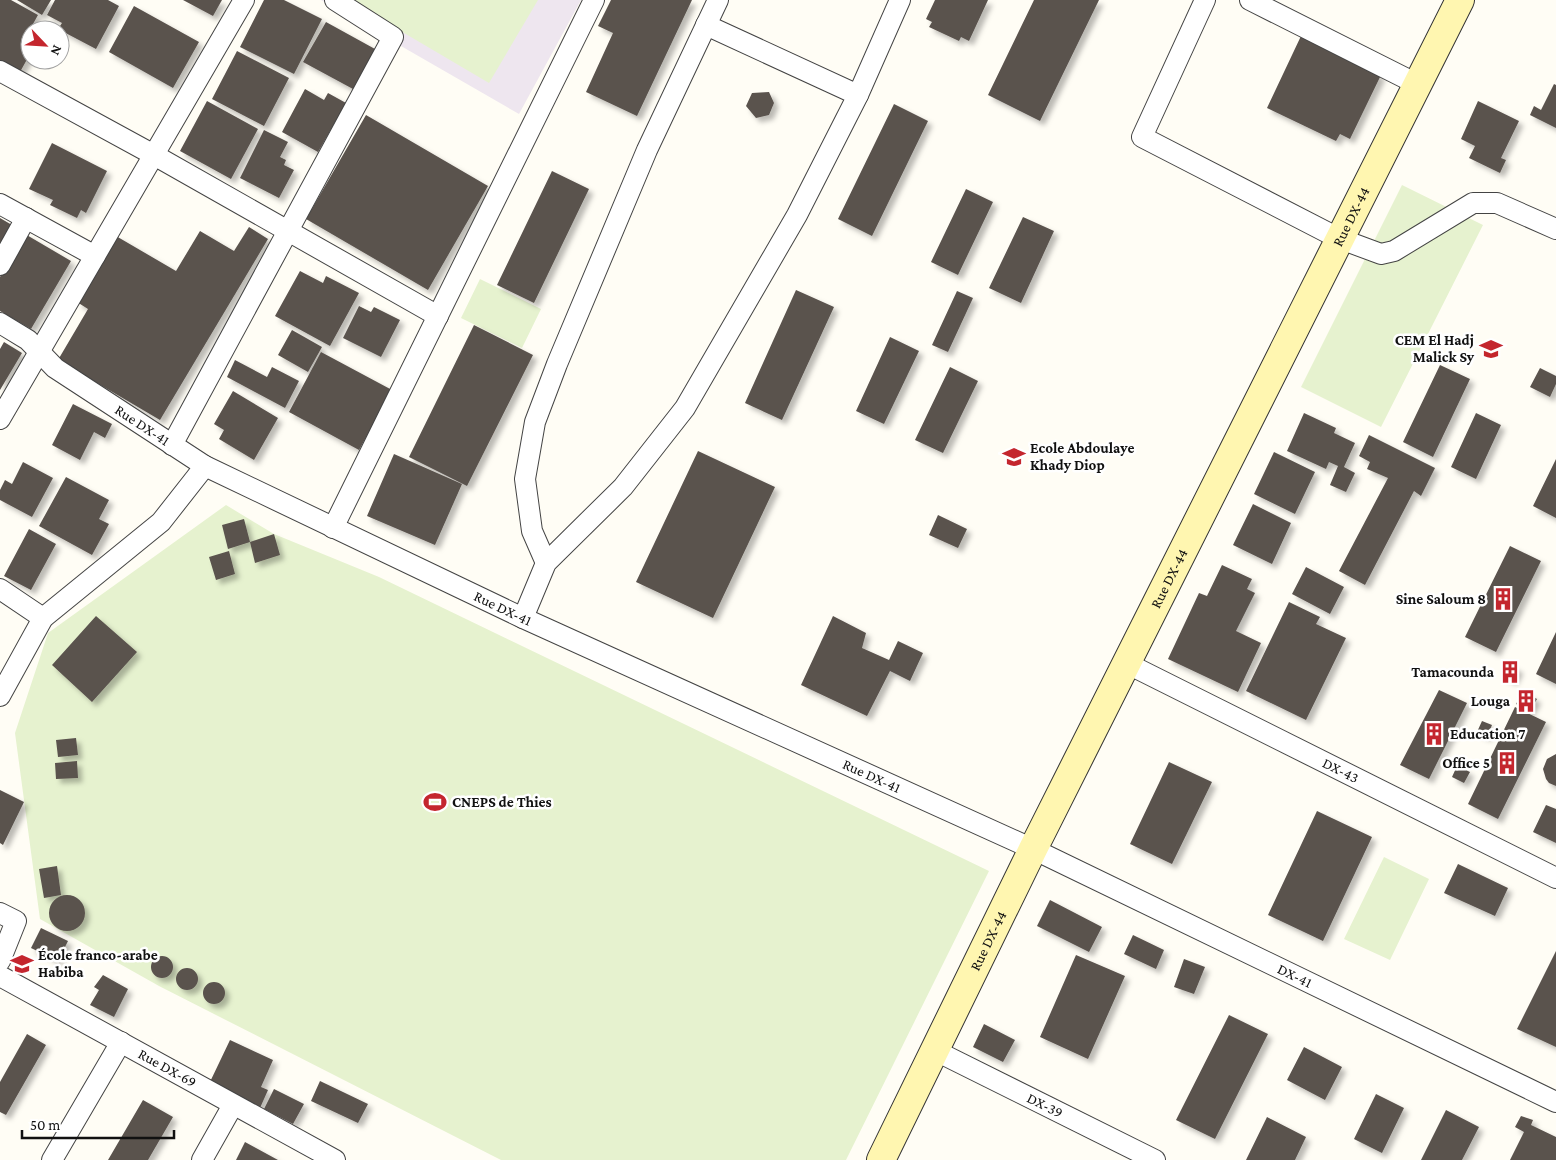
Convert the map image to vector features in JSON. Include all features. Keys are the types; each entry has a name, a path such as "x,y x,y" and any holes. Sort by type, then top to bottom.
{"street":[{"path":"0,419 244,0"},
{"path":"172,444 393,37 335,0"},
{"path":"333,528 594,0"},
{"path":"546,564 532,531 526,479 535,422 557,364 644,159 718,0"},
{"path":"523,618 546,564 623,487 685,408 797,216 858,95 900,0"},
{"path":"1205,0 1142,137 1338,238 1380,254 1394,251 1473,203 1497,203 1556,229"},
{"path":"1250,0 1417,84"},
{"name":"Rue DX-44","path":"881,1160 1033,849 1338,238 1460,0"},
{"path":"706,25 858,95"},
{"path":"0,70 438,316"},
{"path":"0,204 95,256"},
{"path":"0,265 26,218"},
{"name":"Rue DX-41","path":"0,323 28,340 55,368 205,466 523,618 1033,849"},
{"path":"0,696 43,618 161,522 205,466"},
{"path":"0,590 43,618"},
{"name":"DX-43","path":"1126,663 1556,878"},
{"name":"DX-41","path":"1033,849 1556,1102"},
{"path":"0,961 8,916"},
{"name":"Rue DX-69","path":"0,976 335,1160"},
{"path":"52,1160 121,1042"},
{"name":"DX-39","path":"934,1050 1155,1160"},
{"path":"202,1160 233,1105"}],"shaded area":[{"path":"321,0 581,0 519,114"}],"green space":[{"path":"348,0 538,0 489,83"},
{"path":"1402,185 1483,225 1381,427 1301,387"},
{"path":"480,279 541,309 522,348 461,318"},
{"name":"CNEPS de Thies","path":"226,505 274,534 379,577 989,871 846,1160 501,1160 159,986 40,919 15,733 48,633"},
{"path":"1384,857 1429,879 1390,960 1344,939"}],"building":[{"path":"0,0 11,0 38,15 35,20 20,20 20,72 0,61"},
{"path":"17,0 51,0 42,15"},
{"path":"55,0 108,0 119,6 96,49 70,35 70,20 56,20 47,15"},
{"path":"183,0 222,0 213,16"},
{"path":"264,0 284,0 322,19 294,74 240,47"},
{"path":"611,0 692,0 637,116 586,92 613,33 598,26"},
{"path":"935,0 988,0 969,41 961,37 959,41 929,27 932,22 926,19"},
{"path":"1034,0 1099,0 1040,121 988,95"},
{"path":"134,6 199,42 173,88 109,52"},
{"path":"326,22 375,49 353,89 303,62"},
{"path":"1301,36 1381,75 1350,139 1340,134 1336,141 1267,108"},
{"path":"237,51 289,78 264,126 212,99"},
{"path":"1554,84 1556,85 1556,128 1530,115 1534,106 1541,110"},
{"path":"305,89 324,100 328,93 346,103 318,152 282,132"},
{"path":"769,92 774,103 769,115 756,118 746,106 752,93"},
{"path":"207,101 258,129 231,179 180,151"},
{"path":"1478,101 1519,121 1501,158 1506,160 1500,173 1469,158 1475,146 1461,139"},
{"path":"894,104 928,121 872,236 838,219"},
{"path":"366,115 488,186 428,290 306,219"},
{"path":"264,130 288,142 280,157 286,160 284,165 294,170 279,198 240,178"},
{"path":"52,143 107,171 86,213 81,210 77,218 50,205 53,200 29,189"},
{"path":"552,171 589,189 534,303 497,285"},
{"path":"966,189 993,202 958,275 931,262"},
{"path":"1023,217 1054,231 1021,303 989,288"},
{"path":"0,218 17,228 0,259"},
{"path":"249,227 268,239 160,420 58,360 88,309 77,302 116,236 176,271 200,231 234,251"},
{"path":"25,234 71,261 31,329 0,311 0,277"},
{"path":"300,271 323,283 326,276 359,293 330,346 275,316"},
{"path":"796,290 834,307 782,420 745,403"},
{"path":"957,291 973,298 948,352 932,345"},
{"path":"359,306 371,312 374,307 400,320 381,357 343,338"},
{"path":"474,325 533,355 467,486 409,457"},
{"path":"292,330 322,347 308,372 278,355"},
{"path":"890,337 919,351 884,424 856,411"},
{"path":"4,342 22,353 0,390 0,349"},
{"path":"321,352 392,390 359,450 289,412"},
{"path":"235,360 267,377 272,367 299,381 285,408 227,377"},
{"path":"1440,365 1470,379 1433,457 1403,442"},
{"path":"950,367 978,381 943,453 915,440"},
{"path":"1540,368 1556,376 1556,384 1550,397 1530,387"},
{"path":"233,391 278,418 254,460 219,439 224,430 214,424"},
{"path":"73,404 112,424 105,438 94,432 80,460 52,445"},
{"path":"1304,413 1336,428 1334,433 1355,443 1344,467 1355,473 1346,492 1330,485 1338,466 1329,462 1326,469 1287,451"},
{"path":"1476,413 1501,425 1476,479 1451,467"},
{"path":"1369,435 1435,468 1421,496 1414,491 1365,585 1339,571 1388,478 1367,469 1370,462 1359,456"},
{"path":"698,451 775,487 713,618 636,582"},
{"path":"1274,452 1315,472 1295,514 1254,494"},
{"path":"394,454 462,484 435,545 367,516"},
{"path":"1556,459 1556,518 1533,506"},
{"path":"23,462 53,478 32,517 0,500 0,490 5,480 12,484"},
{"path":"66,477 109,500 99,519 109,524 92,555 39,526"},
{"path":"1253,504 1291,523 1272,564 1233,545"},
{"path":"938,515 967,529 958,548 929,535"},
{"path":"244,519 250,542 228,549 222,525"},
{"path":"29,529 56,544 31,590 4,576"},
{"path":"274,534 280,555 255,563 250,542"},
{"name":"Sine Saloum 8","path":"1510,546 1541,561 1496,652 1465,637"},
{"path":"229,551 235,574 216,580 209,557"},
{"path":"1222,565 1252,579 1247,589 1255,593 1236,631 1261,643 1238,692 1168,659 1199,593 1207,596"},
{"path":"1306,567 1344,587 1330,614 1292,594"},
{"path":"1289,602 1320,617 1316,624 1346,638 1306,720 1246,691"},
{"path":"96,616 137,652 92,702 52,665"},
{"path":"833,616 866,633 862,648 889,660 898,641 923,653 910,681 890,671 867,716 801,685"},
{"path":"1556,632 1556,684 1536,674"},
{"name":"Tamacounda","path":"1507,663 1519,669 1513,681 1501,675"},
{"name":"Education 7","path":"1439,690 1467,703 1429,779 1400,765"},
{"name":"Louga","path":"1523,691 1537,699 1530,711 1516,704"},
{"name":"Office 5","path":"1515,707 1546,722 1498,819 1468,804"},
{"path":"1482,721 1492,725 1487,737 1477,732"},
{"path":"76,738 78,755 58,757 56,740"},
{"path":"1556,754 1556,786 1549,783 1543,769 1547,759"},
{"path":"77,761 78,778 56,779 55,763"},
{"path":"1169,762 1212,782 1172,864 1130,844"},
{"path":"1457,766 1470,772 1464,783 1452,777"},
{"path":"0,790 24,802 3,845 0,843"},
{"path":"1546,805 1556,809 1556,843 1533,832"},
{"path":"1317,811 1372,837 1323,941 1268,915"},
{"path":"1458,864 1508,888 1495,916 1444,893"},
{"path":"57,866 61,895 44,898 39,869"},
{"path":"67,895 79,901 85,913 79,925 67,931 55,925 49,913 55,901"},
{"path":"1050,900 1102,927 1089,952 1037,926"},
{"path":"41,928 68,941 58,961 31,948"},
{"path":"1133,935 1164,950 1156,969 1124,954"},
{"path":"1556,951 1556,1047 1517,1029"},
{"path":"1076,955 1125,976 1088,1059 1040,1037"},
{"path":"158,956 166,956 173,963 173,971 166,978 158,978 151,971 151,963"},
{"path":"1184,959 1205,967 1194,994 1174,987"},
{"path":"187,968 195,971 198,979 195,987 187,990 179,987 176,979 179,971"},
{"path":"103,975 128,989 114,1017 90,1005 99,990 94,987"},
{"path":"214,982 222,985 225,993 222,1001 214,1004 206,1001 203,993 206,985"},
{"path":"1229,1015 1268,1034 1215,1139 1176,1120"},
{"path":"984,1024 1015,1040 1003,1062 973,1047"},
{"path":"27,1034 46,1045 6,1115 0,1112 0,1082"},
{"path":"230,1040 273,1060 261,1087 268,1090 260,1108 209,1084"},
{"path":"1304,1047 1342,1067 1325,1100 1287,1080"},
{"path":"320,1081 368,1104 358,1123 311,1101"},
{"path":"274,1089 304,1104 293,1124 264,1109"},
{"path":"1376,1094 1404,1108 1382,1153 1354,1139"},
{"path":"143,1100 173,1117 148,1160 108,1160"},
{"path":"1446,1110 1479,1127 1462,1160 1421,1160"},
{"path":"1521,1116 1533,1120 1531,1125 1556,1137 1556,1160 1510,1160 1524,1132 1515,1127"},
{"path":"1267,1117 1306,1137 1295,1160 1246,1160"},
{"path":"245,1142 278,1160 236,1160"}],"place":[{"name":"CEM El Hadj Malick Sy","path":"1491,349"},
{"name":"Ecole Abdoulaye Khady Diop","path":"1014,457"},
{"name":"Sine Saloum 8","path":"1503,599"},
{"name":"Tamacounda","path":"1510,672"},
{"name":"Louga","path":"1526,701"},
{"name":"Education 7","path":"1434,734"},
{"name":"Office 5","path":"1507,763"},
{"name":"CNEPS de Thies","path":"435,802"},
{"name":"École franco-arabe Habiba","path":"22,964"}]}
